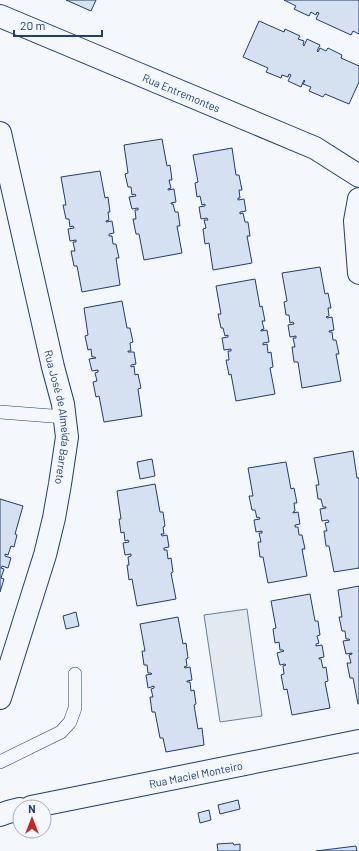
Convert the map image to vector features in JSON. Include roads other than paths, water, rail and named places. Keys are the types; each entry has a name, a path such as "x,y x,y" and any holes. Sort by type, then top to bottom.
{"street":[{"name":"Rua Entremontes","path":"0,16 315,148 359,176"},
{"name":"Rua José de Almeida Barreto","path":"0,133 63,404 67,437 54,518 45,555 0,698"},
{"path":"359,199 355,221 359,273"},
{"name":"Rua Maciel Monteiro","path":"52,803 359,741"},
{"path":"0,815 12,811"}],"lane":[{"path":"0,412 65,417"},
{"path":"0,762 61,732 70,722 74,708 74,674"}]}
